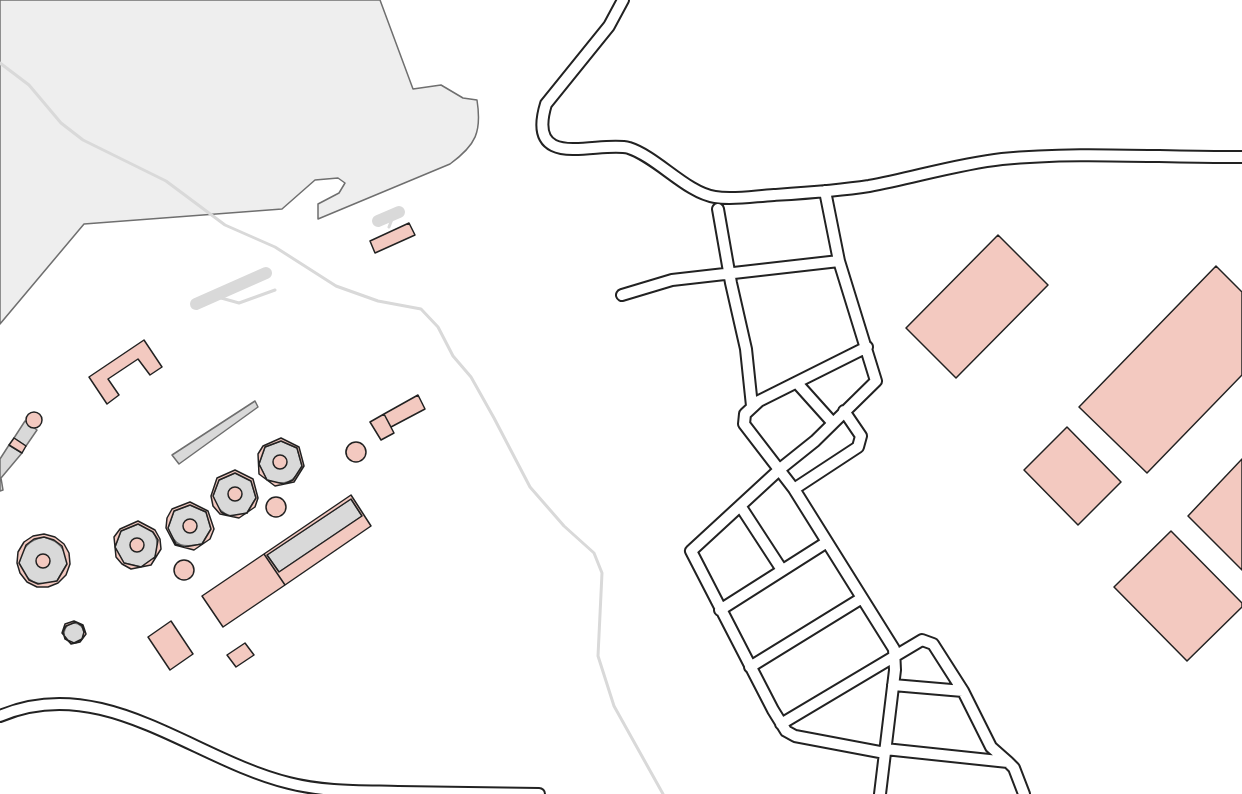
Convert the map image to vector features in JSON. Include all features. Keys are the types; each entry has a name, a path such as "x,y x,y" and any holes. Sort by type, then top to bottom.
{"street":[{"path":"623,0 609,26 546,104 542,119 543,132 551,142 567,151 587,151 605,146 629,148 712,197 825,191 869,186 1003,159 1095,156 1242,157"},
{"path":"825,191 839,261 876,381 815,441 780,469 691,551 750,667 786,731 809,740 885,751 1008,762"},
{"path":"718,209 729,272 747,349 752,406"},
{"path":"622,295 660,282 729,272 839,261"},
{"path":"867,347 752,406 745,414 744,424 794,489 896,656 880,794"},
{"path":"797,382 832,422"},
{"path":"794,489 858,447 861,436 844,411"},
{"path":"741,507 782,570"},
{"path":"720,610 827,542"},
{"path":"750,667 862,598"},
{"path":"781,724 922,640 928,640 933,644 963,691 992,747 1014,768 1024,794"},
{"path":"893,685 963,691"},
{"path":"0,716 15,709 43,704 75,705 112,711 181,737 228,762 288,783 325,790 539,794"}],"shaded area":[{"path":"0,0 380,0 413,89 441,85 463,98 477,100 478,129 471,144 450,164 318,219 318,204 339,193 345,183 338,178 315,180 282,209 84,224 0,324"},
{"path":"255,401 258,407 179,464 172,455"},
{"path":"25,421 37,430 26,446 14,438"},
{"path":"281,441 297,448 302,466 293,479 278,483 267,480 259,464 265,447"},
{"path":"355,443 361,446 364,452 361,458 355,461 349,458 346,452 349,446"},
{"path":"9,445 22,453 1,478 3,490 0,491 0,459"},
{"path":"235,473 251,481 256,498 247,513 235,516 221,511 213,496 219,480"},
{"path":"276,498 282,501 285,507 282,513 276,516 270,513 267,507 270,501"},
{"path":"351,499 362,516 279,572 267,555"},
{"path":"190,505 206,512 211,529 202,544 185,546 173,539 168,528 174,511"},
{"path":"138,524 149,528 157,540 155,557 141,567 124,563 115,547 121,531"},
{"path":"44,537 61,546 67,564 57,581 44,584 29,579 19,563 27,545"},
{"path":"184,561 190,564 193,570 190,576 184,579 178,576 175,570 178,564"},
{"path":"70,623 78,623 84,629 84,637 78,643 70,643 64,637 64,629"}],"building":[{"path":"409,223 415,235 375,253 370,241"},
{"path":"998,235 1048,285 956,378 906,328"},
{"path":"1216,266 1242,292 1242,375 1147,473 1079,407"},
{"path":"144,340 162,367 150,375 138,359 108,379 119,395 107,404 89,377"},
{"path":"418,395 425,409 391,427 384,414"},
{"path":"34,412 42,420 34,428 26,420"},
{"path":"384,414 394,433 381,440 370,422"},
{"path":"1067,427 1121,482 1078,525 1024,470"},
{"path":"14,438 26,446 22,453 9,445"},
{"path":"281,438 299,447 304,466 294,482 275,486 267,480 259,474 258,454 263,446","holes":["281,441 297,448 302,466 293,480 284,484 267,480 259,464 265,447"]},
{"path":"356,442 363,445 366,452 363,459 356,462 349,459 346,452 349,445"},
{"path":"280,455 285,457 287,462 285,467 280,469 275,467 273,462 275,457"},
{"path":"1242,459 1242,570 1188,516"},
{"path":"235,470 253,479 258,498 255,507 248,512 256,498 251,481 235,473 219,480 213,496 221,512 229,516 220,514 213,506 211,496 217,478"},
{"path":"235,487 240,489 242,494 240,499 235,501 230,499 228,494 230,489"},
{"path":"351,495 371,526 285,585 264,554","holes":["351,499 362,516 279,572 267,555"]},
{"path":"276,497 283,500 286,507 283,514 276,517 269,514 266,507 269,500"},
{"path":"190,502 208,511 214,529 210,539 194,550 175,545 166,528 167,518 172,509","holes":["190,505 206,512 211,529 202,544 184,547 176,544 168,528 174,511"]},
{"path":"246,513 239,518 229,516"},
{"path":"190,519 195,521 197,526 195,531 190,533 185,531 183,526 185,521"},
{"path":"138,521 155,530 160,539 161,549 151,565 141,567 155,557 158,540 153,532 138,524 121,531 115,547 114,537 120,529"},
{"path":"1171,531 1242,603 1242,607 1187,661 1114,587"},
{"path":"44,534 55,537 64,544 69,553 70,564 66,575 58,583 48,587 37,587 27,582 20,573 17,563 18,552 24,542 33,536","holes":["44,537 62,546 67,564 57,581 38,584 29,580 19,563 26,545 34,539"]},
{"path":"137,538 142,540 144,545 142,550 137,552 132,550 130,545 132,540"},
{"path":"115,547 124,563 141,567 131,569 116,557"},
{"path":"43,554 48,556 50,561 48,566 43,568 38,566 36,561 38,556"},
{"path":"264,554 285,585 223,627 202,596"},
{"path":"184,560 191,563 194,570 191,577 184,580 177,577 174,570 177,563"},
{"path":"74,621 83,625 86,634 80,642 71,644 68,640 74,643 82,639 84,632 82,626 76,622 66,626 64,635 62,633 65,624"},
{"path":"171,621 193,654 170,670 148,637"},
{"path":"245,643 254,655 236,667 227,655"}],"waterway":[{"path":"0,63 29,85 61,123 83,140 166,181 225,225 275,247 336,286 378,301 421,309 438,327 453,356 471,377 530,487 564,526 594,553 602,573 598,656 614,706 663,794"},
{"path":"378,221 399,212"},
{"path":"389,227 394,214"},
{"path":"196,304 266,273"},
{"path":"214,296 239,303 275,290"}]}
